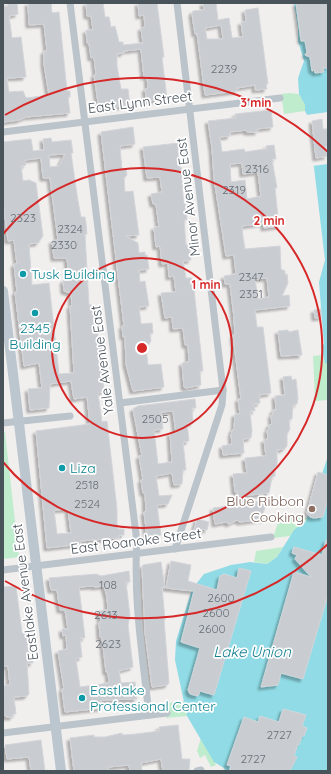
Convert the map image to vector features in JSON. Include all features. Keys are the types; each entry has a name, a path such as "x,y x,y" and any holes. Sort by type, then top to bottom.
{"main road":[{"name":"Eastlake Avenue East","path":"3,291 61,771"}],"street":[{"name":"Yale Avenue East","path":"70,3 137,542 136,554 139,632 149,715"},
{"name":"Minor Avenue East","path":"175,549 222,405 223,390 177,3"},
{"name":"East Lynn Street","path":"3,132 280,98"},
{"path":"120,402 223,390"},
{"path":"3,423 70,416"},
{"name":"East Roanoke Street","path":"3,570 271,538"},
{"path":"3,733 167,713"}],"green space":[{"path":"281,94 299,94 305,105 305,111 284,114"},
{"path":"323,355 325,363 328,364 328,400 315,401 313,356"},
{"path":"5,432 19,557 3,559 3,433"},
{"path":"280,516 307,518 304,523 290,536 273,538"},
{"path":"283,547 277,557 267,564 254,562 256,551"},
{"path":"184,701 187,716 166,718 167,703"},
{"path":"201,738 216,765 211,767 205,755 200,758 197,751"}],"water":[{"path":"294,3 328,3 328,364 325,363 321,346 324,344 319,282 325,260 308,117 305,111 305,105 299,94 298,78 304,61 298,41 298,28"},
{"name":"Lake Union","path":"328,456 328,771 225,771 224,768 214,762 187,716 175,660 176,641 192,589 204,574 231,565 250,562 267,564 277,557 294,530 306,521"}],"pier":[{"path":"328,112 328,164 312,166 306,115"}],"building":[{"path":"8,3 17,3 18,14 9,16 12,38 21,37 26,77 7,78 9,92 23,91 26,98 49,95 44,64 44,51 47,51 44,24 29,25 28,3 51,3 52,13 59,12 67,91 70,91 70,97 68,97 70,113 26,117 19,120 3,122 3,7 8,6"},
{"path":"86,3 103,3 105,17 109,17 111,27 115,26 119,42 123,42 123,45 143,43 141,28 145,27 144,15 139,16 138,3 157,3 164,57 162,57 167,99 147,101 145,89 148,88 147,76 144,77 141,49 124,51 124,53 117,54 117,66 121,89 128,89 130,105 99,109 94,75 96,74 94,57 91,58 89,43 87,43 86,30 93,30 91,16 87,16"},
{"path":"203,3 216,3 218,20 229,18 232,38 243,37 241,22 246,22 245,10 258,8 268,84 266,84 267,89 255,90 255,85 237,88 237,91 205,95 197,33 195,34 192,14 193,11 204,10","holes":["221,25 223,39 207,39 205,28"]},
{"path":"296,3 328,3 328,68 323,68 324,72 315,73 314,70 312,71 310,57 305,55 307,52 305,41 301,41"},
{"path":"271,110 273,127 257,129 258,132 247,132 246,130 230,132 230,136 220,137 222,152 244,149 245,152 267,149 266,146 274,145 276,159 272,159 277,188 275,188 279,226 264,228 264,223 242,226 243,237 245,249 280,246 281,269 285,271 285,275 287,274 288,283 282,296 289,295 290,306 255,310 257,327 263,327 271,393 259,395 260,403 254,404 255,411 250,411 252,431 251,438 243,439 244,453 223,455 222,446 232,444 231,434 232,430 234,429 235,414 240,414 238,399 241,399 233,335 235,335 234,317 230,284 225,284 224,276 236,274 234,255 226,256 214,178 208,121 236,118 235,114","holes":["242,163 243,174 258,172 261,196 247,199 245,180 231,182 230,164","267,278 269,297 258,299 255,279"]},
{"path":"322,119 323,129 328,129 328,146 325,146 327,156 316,158 312,121"},
{"path":"133,127 135,144 120,146 122,170 126,169 127,175 124,178 125,192 133,191 139,235 125,236 138,243 139,253 145,252 145,255 147,255 149,269 139,270 140,282 145,281 149,306 139,307 141,324 152,323 153,333 150,334 151,341 146,348 148,365 161,364 164,387 133,391 126,364 125,336 123,337 122,326 124,326 101,132"},
{"path":"51,138 52,142 71,140 73,153 71,153 78,201 81,217 85,217 86,223 87,234 85,234 89,305 92,305 95,330 97,330 99,341 101,341 104,391 98,393 102,422 107,421 117,509 117,527 118,529 124,529 124,535 119,535 119,538 80,541 81,544 47,548 36,431 90,424 87,397 74,399 71,381 50,384 49,408 30,410 28,389 42,388 39,363 24,366 15,292 17,292 14,264 17,264 14,240 8,241 3,200 3,142 31,139 33,151 44,150 43,139","holes":["65,154 59,166 50,167 49,155","41,158 43,178 50,178 58,240 52,241 54,258 67,258 69,277 63,281 64,291 71,293 72,306 70,306 74,373 59,374 49,283 32,285 29,244 38,243 43,236 36,183 29,180 23,181 21,166 26,165 25,160","68,509 71,533 57,534 54,510"]},
{"path":"178,143 179,167 181,167 184,204 186,204 187,220 184,220 186,245 189,245 191,260 183,261 186,278 192,278 203,371 200,371 201,385 186,388 184,387 182,363 189,362 188,345 185,345 183,328 173,329 172,317 165,318 161,293 176,292 174,276 169,277 168,263 162,264 160,246 156,247 154,227 159,227 156,204 153,204 151,194 162,192 160,177 147,178 143,147"},
{"path":"321,309 322,317 315,318 314,310"},
{"path":"288,330 289,332 298,330 302,355 281,356 278,331"},
{"path":"291,376 292,380 296,379 298,398 297,404 293,405 292,419 289,420 290,429 287,434 287,446 284,449 277,450 277,467 275,467 275,476 272,477 269,493 241,496 266,505 262,516 264,519 240,522 237,520 229,524 226,522 215,524 213,508 239,505 237,491 235,492 233,474 247,473 245,458 266,456 264,440 268,439 267,430 269,429 269,425 272,424 271,415 273,415 273,410 276,410 275,396 285,395 283,377"},
{"path":"195,399 196,408 192,408 193,423 187,423 189,441 183,442 186,470 183,470 182,484 174,485 172,473 156,476 159,496 172,495 168,504 157,505 161,535 147,537 144,512 146,512 145,493 143,493 141,480 143,480 139,456 142,456 133,409 138,406","holes":["173,411 176,433 170,433 172,462 158,464 154,430 163,429 161,412"]},
{"path":"318,472 328,475 328,499 323,517 314,518 310,517 307,513"},
{"path":"197,519 209,522 207,530 202,529 201,532 194,530"},
{"path":"326,540 328,540 328,595 303,679 281,673 278,685 261,687 294,572 311,577 295,559 297,555 292,553 294,547 322,555"},
{"path":"171,561 191,565 188,581 217,590 220,576 224,574 237,578 239,568 251,571 214,695 200,691 198,696 190,694 188,690 200,648 181,642 194,591 166,588"},
{"path":"161,562 165,588 162,587 169,683 167,685 152,687 145,632 142,568 143,565"},
{"path":"129,571 130,582 126,582 130,616 128,625 133,667 119,671 121,683 135,682 137,699 101,700 102,708 65,712 62,689 64,689 58,651 67,649 66,635 63,636 62,629 68,629 65,610 60,610 57,590 51,590 49,578 96,574 101,576","holes":["104,586 107,597 108,610 99,611 101,622 99,622 100,637 102,637 106,672 108,672 109,683 80,687 76,659 82,657 80,638 85,638 79,587"]},
{"path":"16,586 22,633 26,632 28,649 32,648 33,663 27,663 29,694 27,696 14,697 16,714 13,714 13,717 6,717 6,715 3,716 4,686 10,685 8,666 3,666 3,587"},
{"path":"283,709 306,715 302,726 307,728 299,745 298,744 294,756 297,757 290,771 229,771 231,766 227,765 244,717 258,722 260,716 279,722"},
{"path":"178,725 182,759 190,759 189,771 163,771 161,759 141,763 142,771 130,771 129,765 108,767 109,771 74,771 70,738 94,735 94,737 105,737 122,733 122,735 136,734 160,731 159,727"},
{"path":"41,740 45,771 31,771 29,757 7,759 5,745"}],"place":[{"name":"Tusk Building","path":"23,274"},
{"name":"2345 Building","path":"35,313"},
{"name":"Liza","path":"62,468"},
{"name":"Blue Ribbon Cooking","path":"312,509"},
{"name":"Eastlake Professional Center","path":"82,698"}]}
